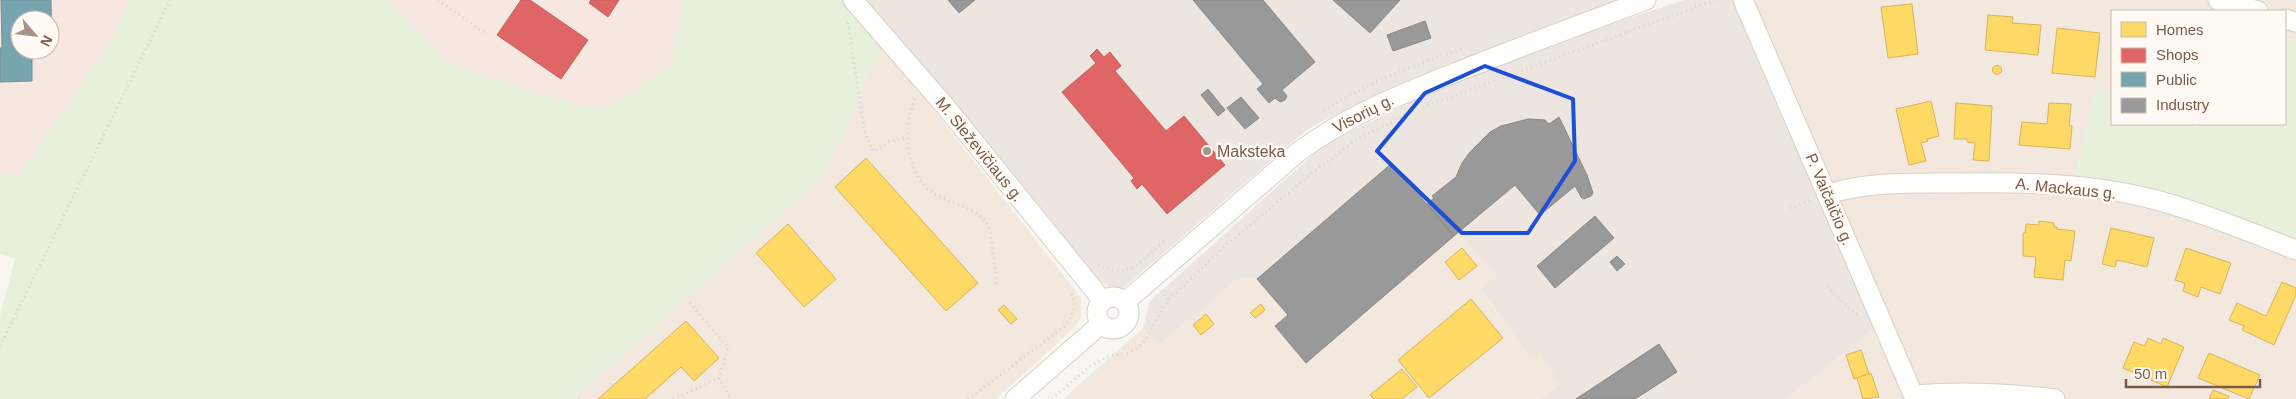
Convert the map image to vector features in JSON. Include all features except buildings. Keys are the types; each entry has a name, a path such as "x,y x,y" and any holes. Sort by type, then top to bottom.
{"street":[{"name":"Visorių g.","path":"1125,302 1297,153 1321,135 1345,121 1409,91 1646,0"},
{"name":"P. Vaičaičio g.","path":"1743,0 1914,397"},
{"path":"2218,0 2254,10"},
{"name":"M. Sleževičiaus g.","path":"850,9 927,86 1103,301"},
{"name":"A. Mackaus g.","path":"1828,194 1845,188 1934,183 2020,182 2087,187 2156,200 2215,219 2296,250"},
{"path":"1115,297 1125,302 1129,312 1124,325 1110,329 1101,324 1098,309 1103,301 1115,297"},
{"path":"1015,399 1101,324"},
{"path":"1914,397 1959,392 2020,394 2055,399"}],"path":[{"path":"0,346 170,0"},
{"path":"438,0 486,34"},
{"path":"1052,399 1090,366 1109,356 1128,353 1140,346 1149,335 1169,300 1225,246 1311,174 1358,139 1414,111 1705,2 1715,0"},
{"path":"850,9 865,135 874,152 889,142 908,138"},
{"path":"927,86 914,100 908,118 908,146 916,176 932,192 976,214 988,226 997,287"},
{"path":"968,399 1065,326 1074,309 1074,299 1065,284"},
{"path":"690,304 728,348 719,378 731,399"},
{"path":"673,399 719,378"}],"highlighted area":[{"path":"1485,66 1573,99 1575,161 1528,233 1462,233 1377,151 1425,93"}],"shaded area":[{"path":"0,0 130,0 113,37 20,176 0,174"},
{"path":"389,0 684,0 670,67 605,110 565,102 449,63"},
{"path":"865,0 1617,0 1320,122 1304,132 1122,289 1113,289 1101,282"},
{"path":"1684,0 1733,0 1736,3 1875,327 1786,399 1539,399 1560,385 1540,353 1531,359 1481,289 1497,276 1460,232 1454,236 1392,163 1257,279 1238,278 1159,345 1143,328 1150,301 1325,144 1417,99 1551,44"},
{"path":"1738,0 2296,0 2296,42 2286,38 2286,10 2111,10 2111,95 2095,91 2076,176 2130,184 2212,207 2296,237 2296,399 1786,399 1875,327"},
{"path":"885,48 1081,298 1081,318 1073,329 996,399 573,399 854,112 866,76"},
{"path":"1392,163 1454,236 1460,231 1497,276 1481,290 1531,359 1540,353 1560,385 1539,399 1063,399 1143,328 1159,345 1238,278 1257,279"}],"green space":[{"path":"130,0 389,0 449,63 565,102 605,110 670,67 684,0 844,0 885,48 866,76 854,112 819,180 573,399 0,399 0,316 15,259 0,254 0,174 20,175 113,37"},
{"path":"2286,38 2296,42 2296,237 2212,207 2130,184 2076,177 2095,91 2111,95 2111,125 2193,125 2196,127 2198,125 2286,125"}],"place":[{"name":"Maksteka","path":"1207,151"}]}
